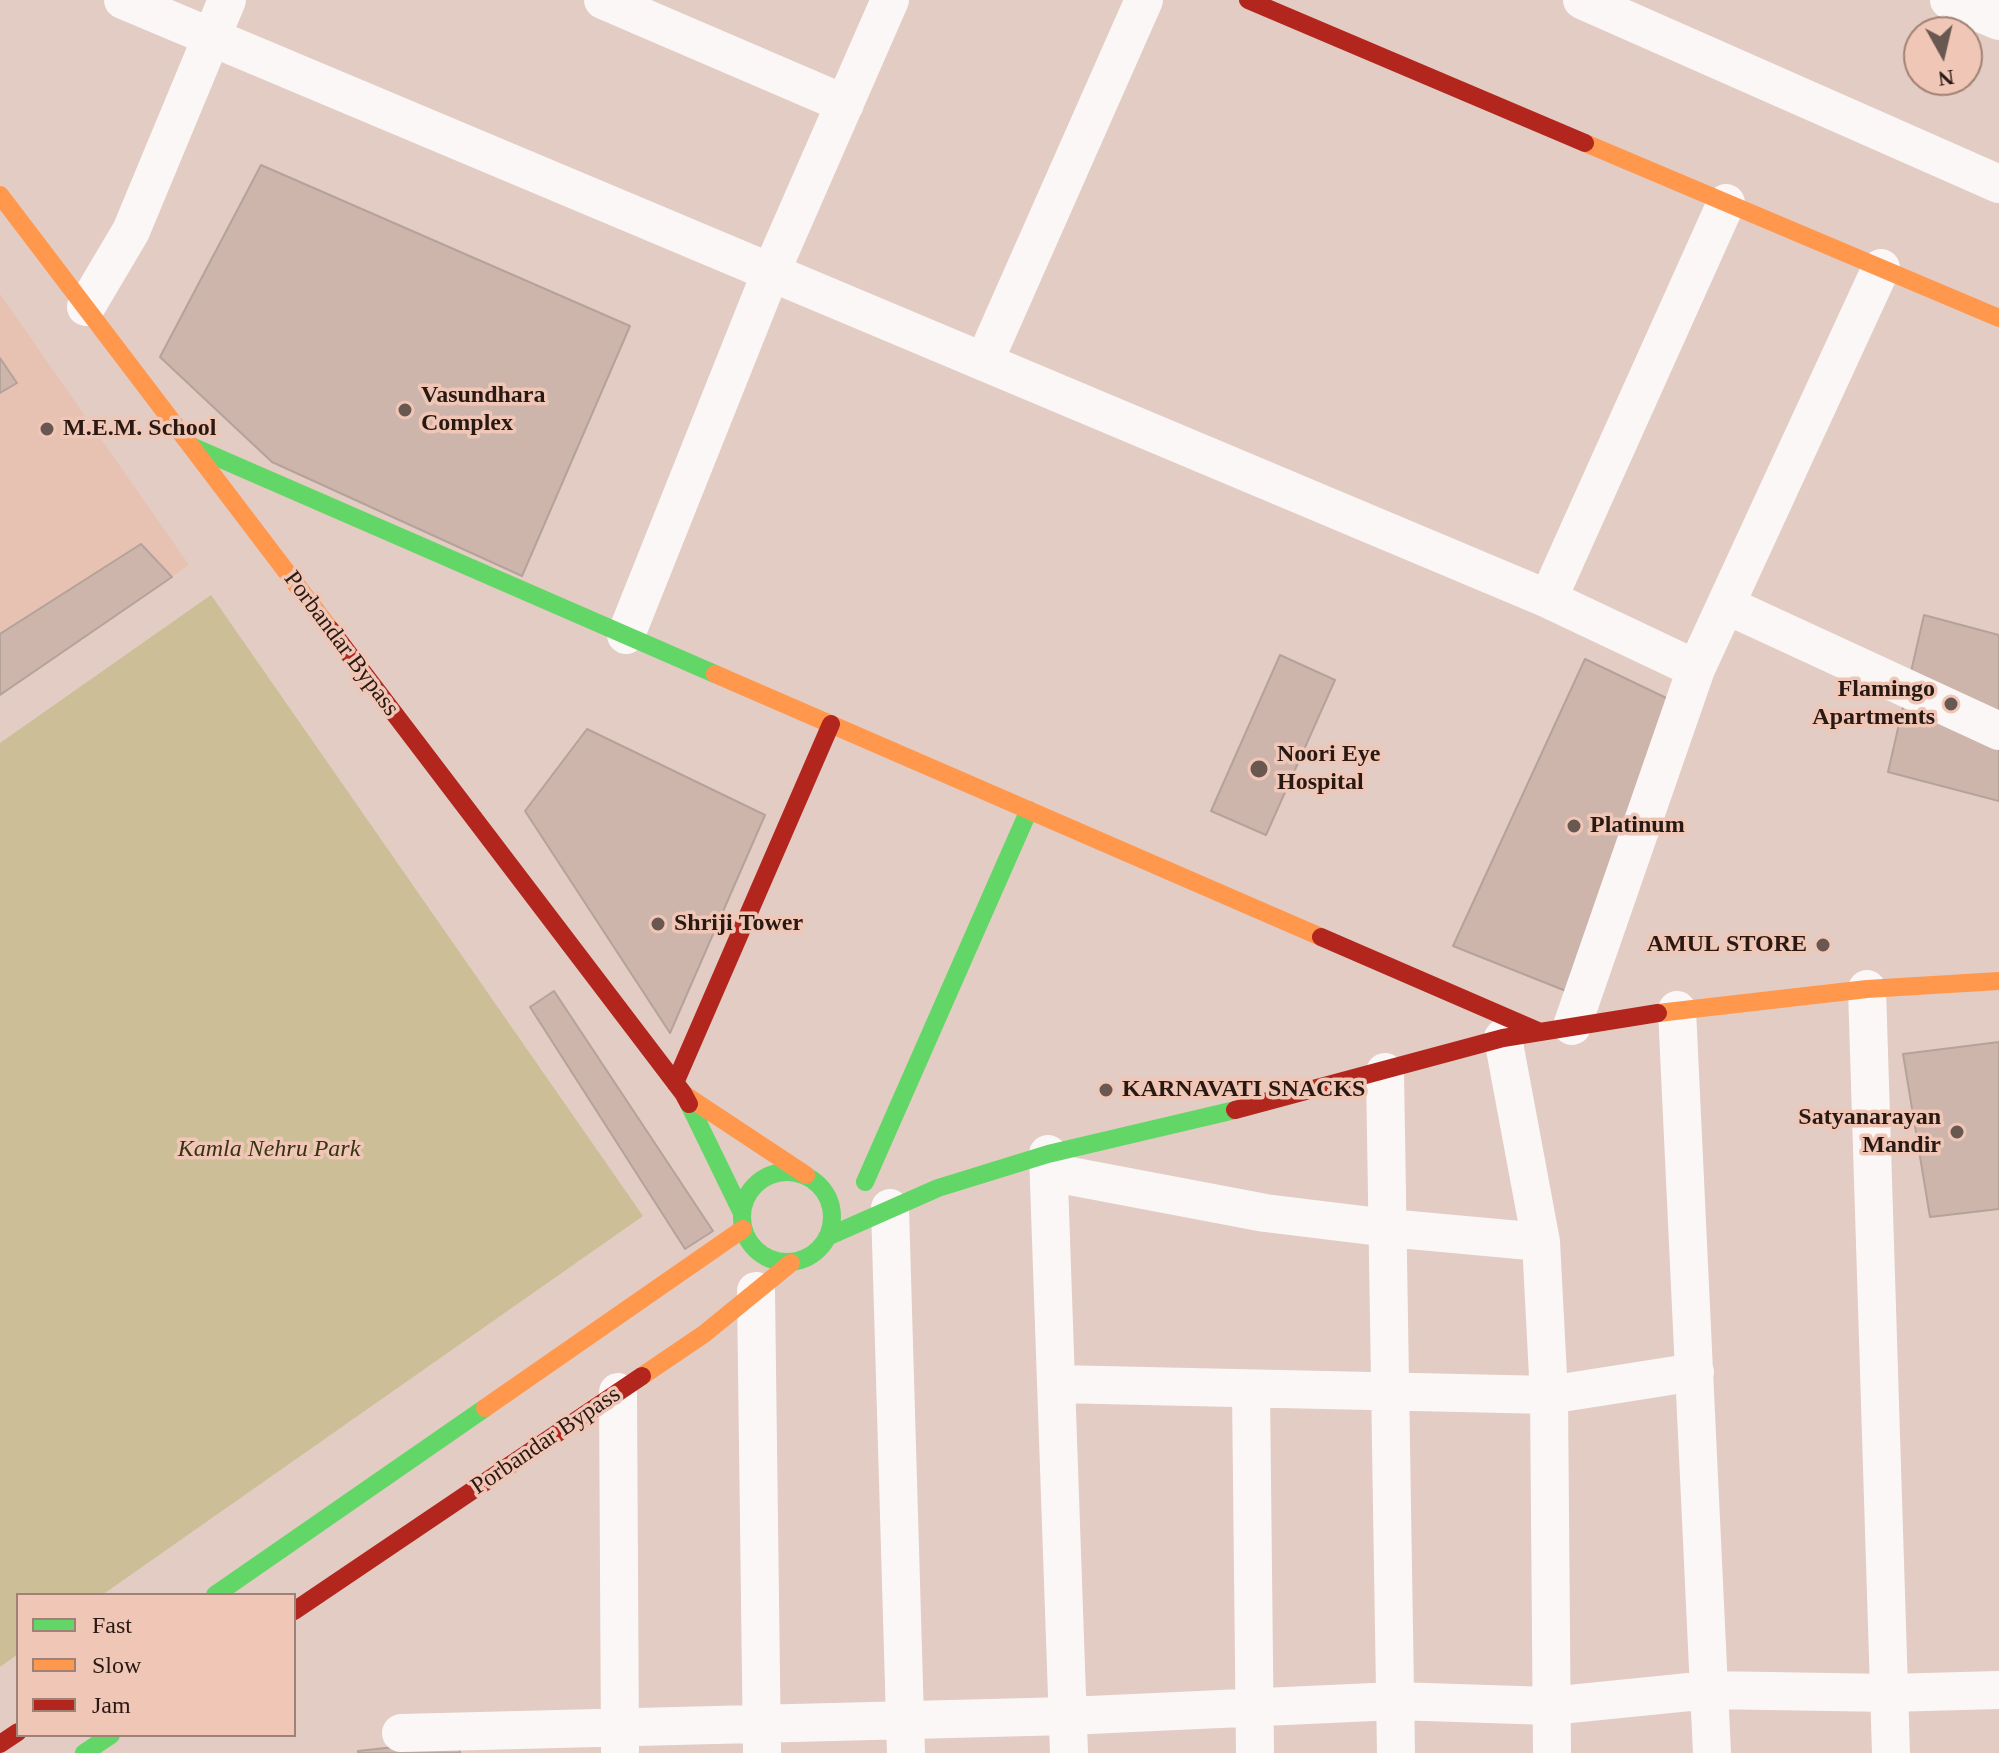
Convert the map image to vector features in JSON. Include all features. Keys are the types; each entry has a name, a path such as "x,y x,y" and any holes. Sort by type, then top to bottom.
{"main road":[{"path":"1248,0 1999,318"},
{"name":"Porbandar Bypass","path":"0,195 679,1088"},
{"path":"191,446 1538,1032"},
{"path":"679,1088 819,1184 828,1195 833,1209 833,1223 824,1246 806,1259 791,1263 775,1261 761,1254 750,1243 679,1088 831,724"},
{"path":"827,1237 869,1186 1029,810"},
{"path":"218,1593 742,1221 745,1199 753,1186 764,1177 778,1172 792,1171 869,1186 938,1188 1048,1163 1538,1032 1677,1010 1867,989 1999,981"},
{"name":"Porbandar Bypass","path":"296,1610 704,1334 791,1263"}],"street":[{"path":"123,0 1548,599 1696,669"},
{"path":"86,307 131,231 227,0"},
{"path":"603,0 845,104"},
{"path":"626,635 771,272 890,0"},
{"path":"984,362 1144,0"},
{"path":"1582,0 1999,184"},
{"path":"1949,0 1999,21"},
{"path":"1548,599 1726,203"},
{"path":"1552,1753 1549,1395 1541,1242 1538,1032 1696,669 1881,268"},
{"path":"1726,605 1999,731"},
{"path":"1867,989 1891,1753"},
{"path":"1677,1010 1712,1753"},
{"path":"1385,1072 1396,1753"},
{"path":"1069,1753 1048,1163 1265,1213 1541,1242"},
{"path":"869,1186 906,1736"},
{"path":"756,1291 762,1738"},
{"path":"1056,1384 1549,1395 1695,1372"},
{"path":"1251,1389 1255,1753"},
{"path":"618,1392 620,1740"},
{"path":"401,1733 620,1740 906,1736 1068,1716 1395,1701 1550,1706 1709,1690 1889,1693 1999,1690"}],"shaded area":[{"name":"M.E.M. School","path":"0,294 189,565 0,695"}],"green space":[{"name":"Kamla Nehru Park","path":"211,595 643,1216 105,1593 16,1593 16,1655 0,1667 0,743"}],"building":[{"name":"Vasundhara Complex","path":"261,165 630,326 522,576 272,462 160,357"},
{"path":"0,358 17,383 0,393"},
{"path":"141,544 172,577 0,695 0,634"},
{"name":"Flamingo Apartments","path":"1924,615 1999,635 1999,801 1888,772"},
{"path":"1280,655 1335,680 1266,835 1211,811"},
{"name":"Platinum","path":"1585,659 1683,706 1576,995 1453,946"},
{"name":"Shriji Tower","path":"587,729 765,815 670,1033 525,811"},
{"path":"554,991 713,1231 685,1249 530,1007"},
{"name":"Satyanarayan Mandir","path":"1999,1042 1999,1209 1930,1217 1903,1054"},
{"path":"458,1740 460,1753 358,1753 358,1751"}],"traffic: fast":[{"path":"191,446 715,674"},
{"path":"865,1182 1029,810"},
{"path":"689,1104 742,1213"},
{"path":"827,1237 938,1188 1048,1154 1235,1110"},
{"path":"778,1172 796,1172 812,1179 825,1192 832,1208 832,1217 832,1226 825,1242 812,1255 796,1262 778,1262 762,1255 749,1242 742,1226 742,1208 749,1192 762,1179 778,1172"},
{"path":"218,1593 485,1408"},
{"path":"84,1753 108,1737"}],"traffic: slow":[{"path":"1585,143 1999,318"},
{"path":"0,195 330,629"},
{"path":"715,674 1321,937"},
{"path":"1658,1013 1867,989 1999,981"},
{"path":"685,1095 806,1175"},
{"path":"485,1408 743,1229"},
{"path":"642,1376 704,1334 791,1263"}],"traffic: jam":[{"path":"1248,0 1585,143"},
{"path":"330,629 689,1104"},
{"path":"675,1083 831,724"},
{"path":"1321,937 1538,1031"},
{"path":"1235,1110 1503,1038 1658,1013"},
{"path":"296,1610 642,1376"},
{"path":"0,1744 16,1733"}],"place":[{"name":"Vasundhara Complex","path":"405,410"},
{"name":"M.E.M. School","path":"47,429"},
{"name":"Flamingo Apartments","path":"1951,704"},
{"name":"Noori Eye Hospital","path":"1259,769"},
{"name":"Platinum","path":"1574,826"},
{"name":"Shriji Tower","path":"658,924"},
{"name":"AMUL STORE","path":"1823,945"},
{"name":"KARNAVATI SNACKS","path":"1106,1090"},
{"name":"Satyanarayan Mandir","path":"1957,1132"}]}
